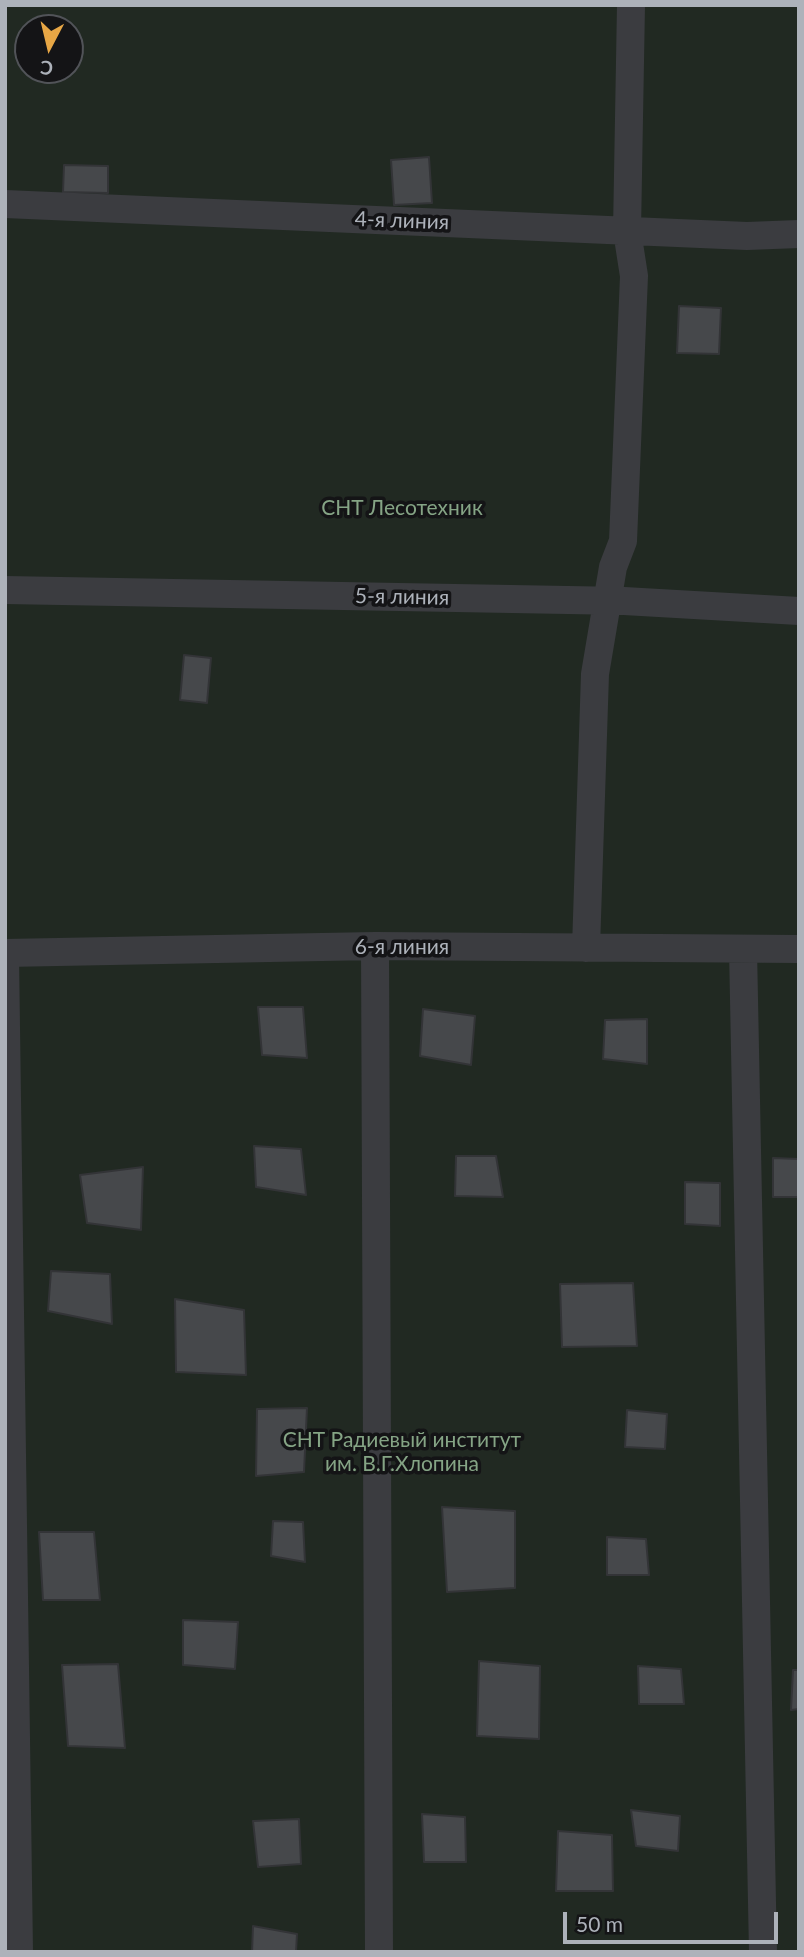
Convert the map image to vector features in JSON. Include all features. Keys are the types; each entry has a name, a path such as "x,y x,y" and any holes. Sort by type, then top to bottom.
{"street":[{"path":"586,948 595,674 613,567 623,541 634,276 628,231 631,5"},
{"name":"4-я линия","path":"5,204 747,236 799,234"},
{"name":"5-я линия","path":"5,590 608,601 799,611"},
{"path":"375,946 379,1952"},
{"name":"6-я линия","path":"5,954 375,946 799,949"},
{"path":"743,949 763,1952"},
{"path":"5,954 19,1952"}],"green space":[{"path":"5,5 799,5 799,1952 5,1952"}],"building":[{"path":"429,157 432,203 394,205 391,160"},
{"path":"64,165 108,166 108,193 63,192"},
{"path":"679,306 721,308 719,354 677,353"},
{"path":"184,655 211,658 207,703 180,700"},
{"path":"258,1007 303,1007 307,1058 262,1055"},
{"path":"423,1009 475,1016 471,1065 420,1056"},
{"path":"647,1019 647,1064 603,1059 605,1020"},
{"path":"254,1146 301,1149 306,1195 256,1187"},
{"path":"456,1156 496,1156 503,1197 455,1196"},
{"path":"773,1158 799,1159 799,1197 773,1197"},
{"path":"143,1167 141,1230 87,1223 80,1175"},
{"path":"685,1182 720,1183 720,1226 685,1224"},
{"path":"51,1271 110,1274 112,1324 48,1311"},
{"path":"633,1283 637,1346 562,1347 560,1284"},
{"path":"175,1299 244,1310 246,1375 176,1372"},
{"path":"307,1408 304,1472 256,1476 257,1409"},
{"path":"627,1410 667,1414 665,1449 625,1447"},
{"path":"442,1507 515,1511 515,1588 447,1592"},
{"path":"273,1521 303,1522 305,1562 271,1556"},
{"path":"39,1532 94,1532 100,1600 43,1600"},
{"path":"607,1537 646,1539 649,1575 607,1575"},
{"path":"183,1620 238,1622 235,1669 183,1665"},
{"path":"479,1661 540,1666 539,1739 477,1736"},
{"path":"118,1664 125,1748 68,1746 62,1665"},
{"path":"638,1666 681,1669 684,1704 639,1704"},
{"path":"793,1670 799,1670 799,1709 791,1710"},
{"path":"631,1810 680,1816 678,1851 636,1846"},
{"path":"422,1814 465,1817 466,1862 424,1862"},
{"path":"299,1819 301,1864 258,1867 253,1821"},
{"path":"558,1831 612,1835 613,1891 556,1891"},
{"path":"253,1926 297,1934 296,1952 252,1952"}],"park label":[{"name":"СНТ Лесотехник","path":"402,508"},
{"name":"СНТ Радиевый институт им. В.Г.Хлопина","path":"402,1452"}]}
